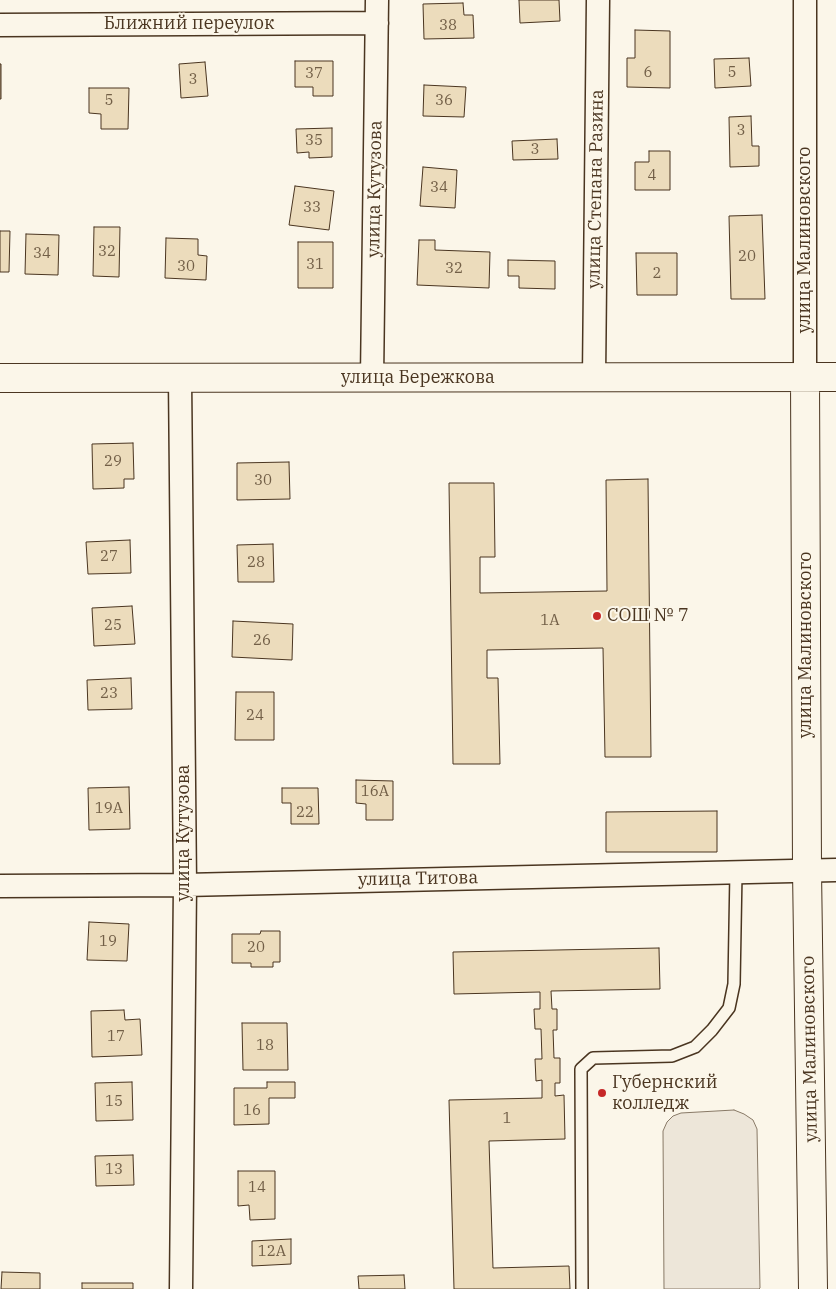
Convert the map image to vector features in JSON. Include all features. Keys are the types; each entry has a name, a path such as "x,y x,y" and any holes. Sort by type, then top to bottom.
{"street":[{"name":"улица Кутузова","path":"372,378 378,0"},
{"name":"улица Степана Разина","path":"594,377 598,0"},
{"name":"улица Малиновского","path":"805,0 804,377 807,870 813,1289"},
{"name":"Ближний переулок","path":"0,24 377,23"},
{"name":"улица Бережкова","path":"0,378 836,377"},
{"name":"улица Кутузова","path":"180,378 184,885 181,1289"},
{"name":"улица Титова","path":"0,886 184,885 836,870"}],"lane":[{"path":"582,1289 580,1070 593,1058 672,1056 696,1046 712,1030 729,1008 734,984 736,872"}],"shaded area":[{"path":"734,1110 753,1120 757,1129 760,1288 664,1289 663,1131 667,1122 673,1116 681,1113"}],"building":[{"path":"519,0 559,0 560,21 520,23"},
{"path":"463,3 464,15 473,15 474,38 424,39 423,4"},
{"path":"635,30 670,31 670,88 627,87 627,58 635,58"},
{"path":"749,58 751,86 715,88 714,59"},
{"path":"295,61 333,61 333,96 313,96 313,87 295,87"},
{"path":"205,62 208,96 181,98 179,64"},
{"path":"1,64 1,99 0,99"},
{"path":"424,85 466,87 464,117 423,116"},
{"path":"89,88 129,88 128,129 101,129 101,114 89,113"},
{"path":"751,116 752,146 759,146 759,166 730,167 729,117"},
{"path":"332,128 332,157 309,158 309,152 297,153 296,129"},
{"path":"557,139 558,159 513,160 512,141"},
{"path":"649,151 670,151 670,190 635,190 635,162 649,162"},
{"path":"423,167 457,170 455,208 420,206"},
{"path":"295,186 334,191 329,230 289,225"},
{"path":"762,215 765,299 731,299 729,216"},
{"path":"94,227 120,227 119,277 93,276"},
{"path":"0,231 10,231 9,272 0,272"},
{"path":"26,234 59,235 58,275 25,274"},
{"path":"166,238 198,239 198,255 207,256 206,280 165,278"},
{"path":"419,240 435,240 435,250 490,252 489,288 417,285"},
{"path":"298,242 333,242 333,288 298,288"},
{"path":"636,253 677,253 677,295 637,295"},
{"path":"508,260 555,261 555,289 519,288 519,276 508,276"},
{"path":"133,443 134,479 124,479 124,488 93,489 92,444"},
{"path":"289,462 290,499 237,500 237,463"},
{"path":"648,479 651,757 605,757 603,648 487,650 487,678 498,678 500,764 453,764 449,483 494,483 495,557 480,557 480,593 607,591 606,480"},
{"path":"130,540 131,573 88,574 86,542"},
{"path":"273,544 274,582 238,582 237,545"},
{"path":"132,606 135,644 94,646 92,608"},
{"path":"233,621 293,624 292,660 232,657"},
{"path":"131,678 132,709 88,710 87,680"},
{"path":"236,692 274,692 274,740 235,740"},
{"path":"356,780 393,781 393,820 366,820 366,804 356,803"},
{"path":"129,787 130,829 89,830 88,788"},
{"path":"282,788 318,788 319,824 291,824 291,803 282,803"},
{"path":"717,811 717,852 606,852 606,812"},
{"path":"89,922 129,924 127,961 87,960"},
{"path":"261,931 280,931 280,962 273,962 273,967 251,967 251,963 232,963 232,934 260,934"},
{"path":"659,948 660,989 551,991 552,1009 557,1009 557,1030 553,1030 554,1058 560,1058 560,1083 555,1083 555,1096 564,1095 565,1139 489,1141 493,1268 569,1266 570,1289 454,1289 449,1100 542,1098 542,1080 536,1081 535,1059 542,1059 541,1029 535,1029 534,1009 540,1009 540,992 454,994 453,952"},
{"path":"124,1010 125,1020 140,1019 142,1055 92,1057 91,1011"},
{"path":"242,1023 287,1023 288,1070 243,1070"},
{"path":"132,1082 133,1120 96,1121 95,1083"},
{"path":"267,1082 295,1082 295,1098 269,1098 269,1124 234,1125 234,1088 267,1088"},
{"path":"133,1155 134,1185 96,1186 95,1156"},
{"path":"238,1171 275,1171 275,1219 250,1220 249,1205 238,1206"},
{"path":"291,1239 291,1264 252,1266 252,1241"},
{"path":"2,1272 40,1273 40,1289 1,1289"},
{"path":"404,1275 405,1289 359,1289 358,1276"},
{"path":"82,1283 133,1283 133,1289 82,1289"}],"place":[{"name":"СОШ № 7","path":"597,616"},
{"name":"Губернский колледж","path":"602,1093"}]}
